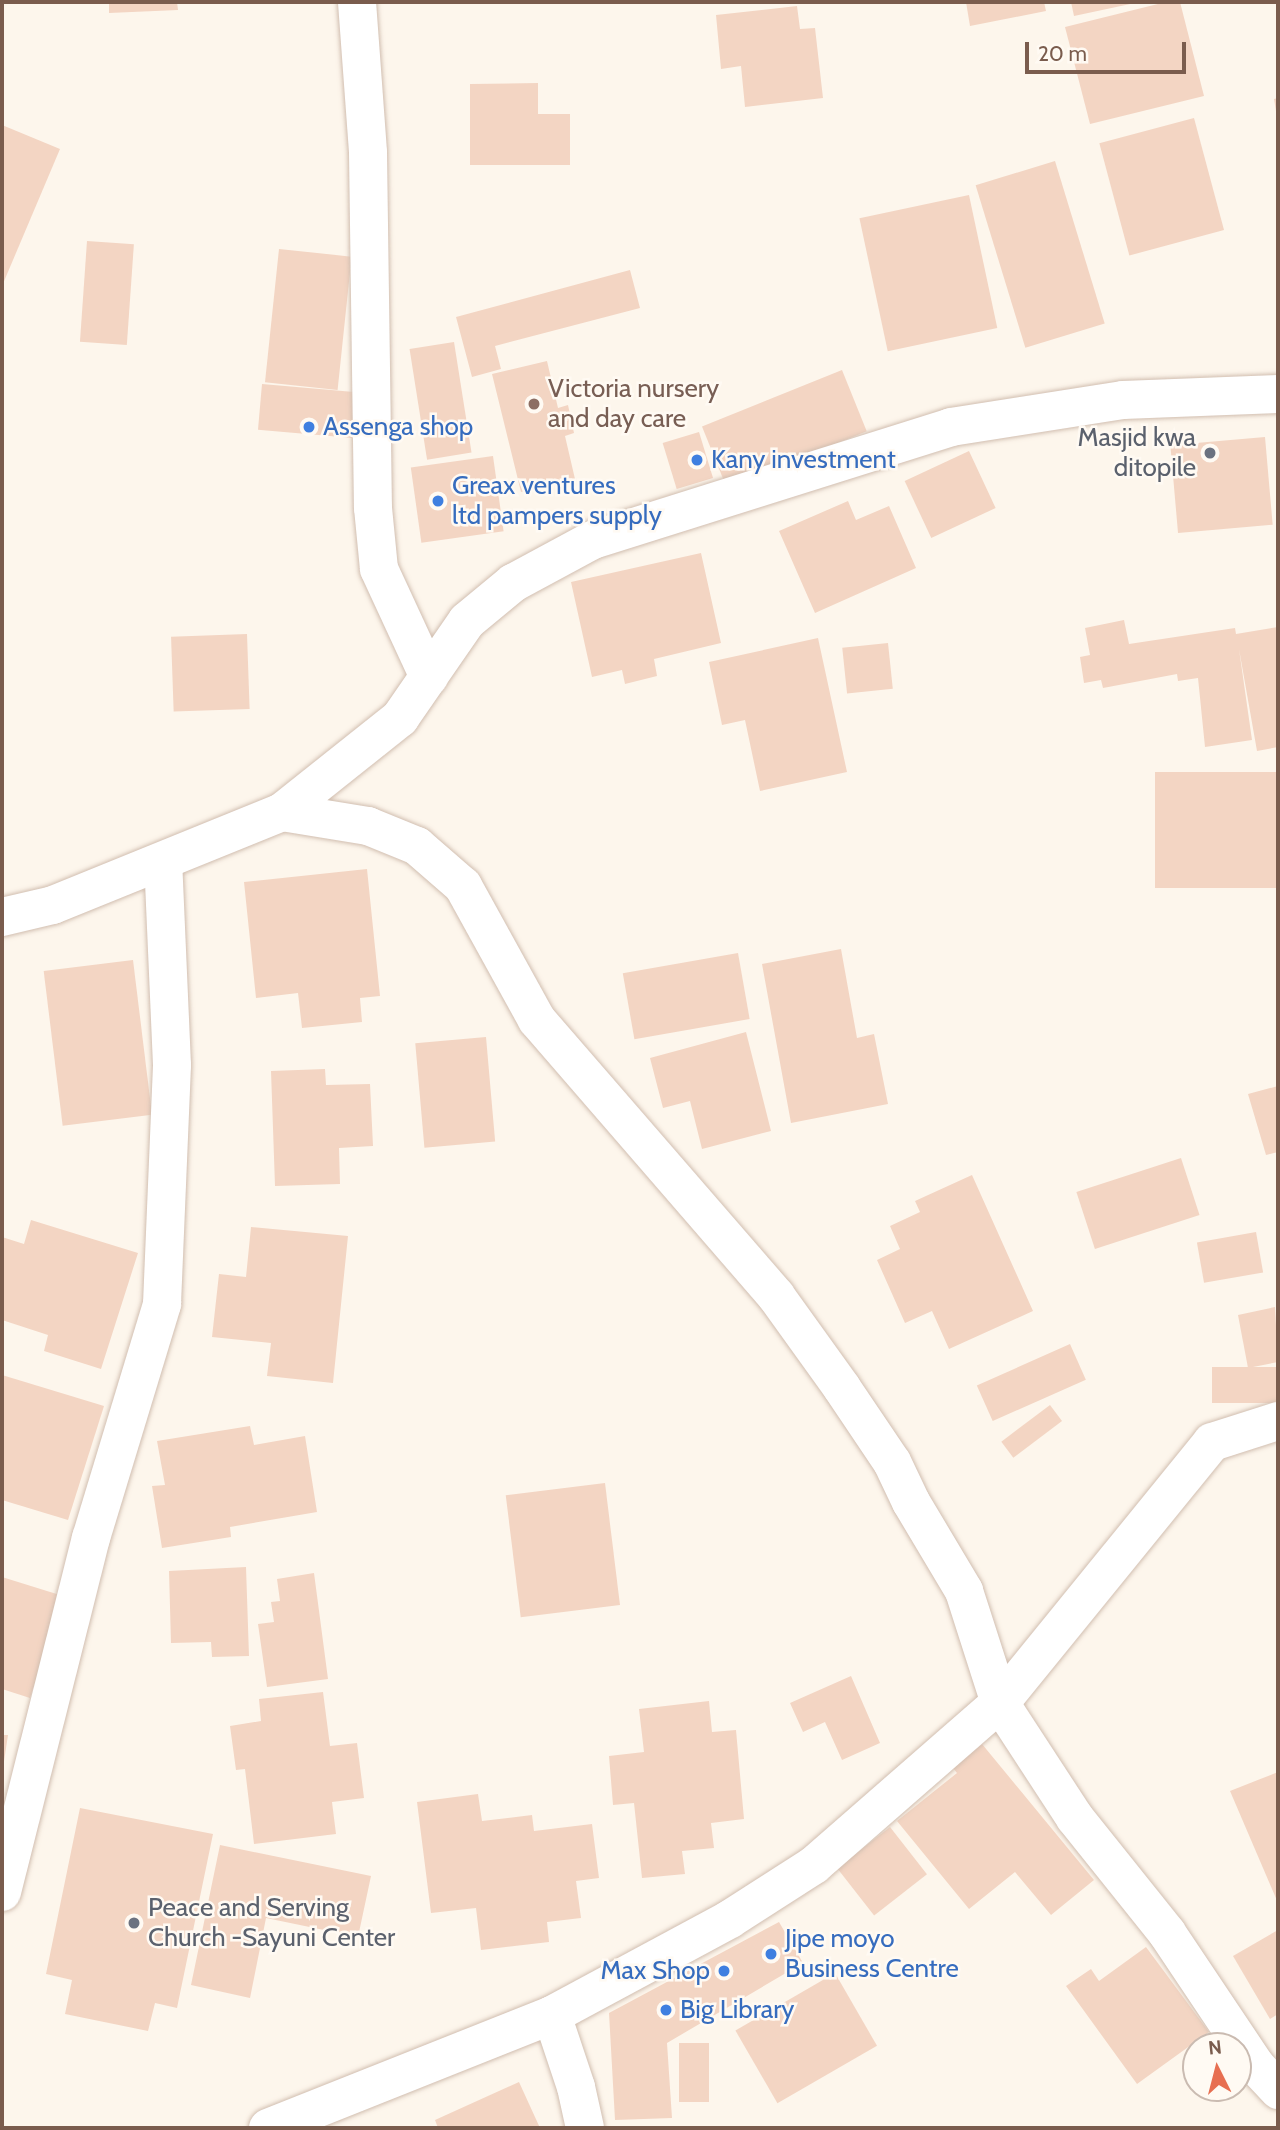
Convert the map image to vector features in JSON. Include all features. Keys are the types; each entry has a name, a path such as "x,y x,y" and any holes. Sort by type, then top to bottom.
{"street":[{"path":"357,2 368,153 373,508 376,545 379,569 429,677"},
{"path":"2,917 52,905 282,812 400,718 467,621 513,583 593,540 951,427 1124,400 1278,394"},
{"path":"282,812 368,826 417,846 463,887 537,1020 776,1296 892,1462 911,1502 964,1591 1000,1703 1075,1818 1167,1933 1256,2066 1278,2090"},
{"path":"2,1892 91,1538 162,1304 172,1065 163,861"},
{"path":"268,2128 552,2015 730,1919 814,1865 1000,1703 1212,1442 1278,1422"},
{"path":"552,2015 576,2087 585,2128"}],"building":[{"path":"109,2 177,2 178,10 109,13"},
{"path":"966,2 1044,2 1046,11 970,26"},
{"path":"1071,2 1135,2 1135,3 1074,16"},
{"path":"1166,2 1180,2 1204,96 1090,124 1065,27"},
{"path":"797,6 800,29 815,28 823,98 745,107 741,66 721,69 716,15"},
{"path":"538,83 538,114 570,114 570,165 470,165 470,84"},
{"path":"1278,98 1278,117 1277,117 1274,99"},
{"path":"1194,118 1224,230 1129,255 1099,143"},
{"path":"2,125 60,149 2,286"},
{"path":"1055,161 1105,324 1025,348 976,185"},
{"path":"969,195 997,328 888,351 859,218"},
{"path":"87,241 134,244 127,345 80,342"},
{"path":"279,249 352,257 338,390 265,382"},
{"path":"630,270 640,308 495,346 501,369 472,377 456,317"},
{"path":"454,342 472,453 427,460 410,349"},
{"path":"547,361 558,408 568,405 574,433 565,436 575,479 521,492 492,374"},
{"path":"842,370 867,431 727,488 702,427"},
{"path":"262,384 360,393 356,438 258,430"},
{"path":"699,432 713,478 677,489 663,443"},
{"path":"1265,437 1273,525 1178,533 1170,445"},
{"path":"969,451 996,508 931,538 905,481"},
{"path":"493,456 504,531 421,543 411,468"},
{"path":"848,501 856,520 889,506 916,568 815,613 779,531"},
{"path":"701,553 721,643 654,659 657,676 625,684 622,670 592,677 571,582"},
{"path":"1124,620 1129,644 1235,628 1236,634 1278,627 1278,747 1257,751 1239,649 1252,740 1205,747 1198,678 1178,681 1177,674 1103,688 1101,680 1084,683 1080,657 1090,655 1085,628"},
{"path":"247,634 250,709 174,712 171,637"},
{"path":"818,638 847,772 760,791 745,720 722,725 709,662"},
{"path":"888,643 893,689 847,694 842,648"},
{"path":"1155,772 1278,772 1278,888 1155,888"},
{"path":"367,869 380,996 360,998 362,1022 302,1028 298,993 256,998 244,882"},
{"path":"841,949 857,1038 874,1034 888,1104 791,1123 762,964"},
{"path":"738,953 750,1019 634,1039 623,973"},
{"path":"133,960 152,1115 63,1126 44,971"},
{"path":"746,1032 771,1131 702,1149 690,1101 663,1108 650,1058"},
{"path":"486,1037 495,1142 424,1148 415,1043"},
{"path":"325,1069 326,1085 370,1084 373,1146 339,1148 340,1184 275,1186 271,1071"},
{"path":"1278,1086 1278,1152 1266,1155 1248,1094"},
{"path":"1181,1158 1200,1215 1095,1249 1076,1192"},
{"path":"972,1175 1033,1311 949,1349 932,1311 905,1323 877,1260 900,1249 890,1226 920,1212 915,1201"},
{"path":"31,1220 138,1253 101,1369 44,1351 48,1335 2,1320 2,1237 24,1244"},
{"path":"251,1227 348,1236 333,1383 267,1376 271,1343 212,1337 219,1274 246,1277"},
{"path":"1256,1232 1263,1272 1204,1283 1197,1242"},
{"path":"1275,1307 1278,1362 1248,1368 1238,1315"},
{"path":"1070,1344 1086,1380 993,1421 977,1385"},
{"path":"1212,1367 1278,1367 1278,1403 1212,1403"},
{"path":"2,1375 104,1406 68,1520 2,1500"},
{"path":"1050,1405 1062,1421 1013,1458 1001,1442"},
{"path":"250,1426 254,1445 305,1436 317,1512 230,1527 231,1537 162,1548 152,1486 165,1485 157,1441"},
{"path":"605,1483 620,1605 521,1617 506,1495"},
{"path":"246,1567 249,1656 212,1657 211,1642 171,1643 169,1571"},
{"path":"314,1573 328,1679 267,1687 258,1624 274,1622 271,1602 280,1601 277,1579"},
{"path":"2,1577 63,1596 30,1698 2,1689"},
{"path":"851,1676 880,1743 842,1760 825,1722 803,1732 790,1703"},
{"path":"323,1692 330,1746 357,1743 364,1798 332,1802 336,1834 254,1844 245,1769 236,1770 230,1726 261,1721 259,1699"},
{"path":"709,1701 712,1732 736,1730 744,1819 711,1823 714,1848 682,1851 685,1874 642,1878 634,1803 613,1805 609,1756 644,1752 639,1709"},
{"path":"2,1735 8,1735 3,1768 2,1768"},
{"path":"982,1744 1094,1880 1051,1915 1015,1872 969,1909 897,1821 957,1773 953,1768"},
{"path":"1278,1772 1278,1903 1230,1791"},
{"path":"478,1794 482,1821 532,1815 534,1831 592,1824 599,1878 576,1881 581,1918 547,1922 549,1942 481,1950 476,1908 431,1913 417,1802"},
{"path":"80,1808 213,1834 177,2008 155,2003 148,2031 65,2014 72,1980 46,1974"},
{"path":"890,1827 927,1874 874,1916 837,1868"},
{"path":"220,1845 371,1876 358,1937 266,1918 250,1998 191,1985"},
{"path":"779,1922 803,1963 667,2043 672,2118 615,2120 609,2013"},
{"path":"1278,1930 1278,2014 1270,2019 1233,1956"},
{"path":"1146,1947 1209,2032 1182,2032 1182,2052 1137,2084 1066,1986 1091,1969 1099,1981"},
{"path":"835,1973 877,2046 777,2103 735,2030"},
{"path":"679,2043 709,2043 709,2102 679,2102"},
{"path":"519,2082 540,2128 438,2128 435,2120"}],"place":[{"name":"Victoria nursery and day care","path":"534,404"},
{"name":"Assenga shop","path":"309,427"},
{"name":"Masjid kwa ditopile","path":"1210,453"},
{"name":"Kany investment","path":"697,460"},
{"name":"Greax ventures ltd pampers supply","path":"438,501"},
{"name":"Peace and Serving Church -Sayuni Center","path":"134,1923"},
{"name":"Jipe moyo Business Centre","path":"771,1954"},
{"name":"Max Shop","path":"724,1971"},
{"name":"Big Library","path":"666,2010"}]}
